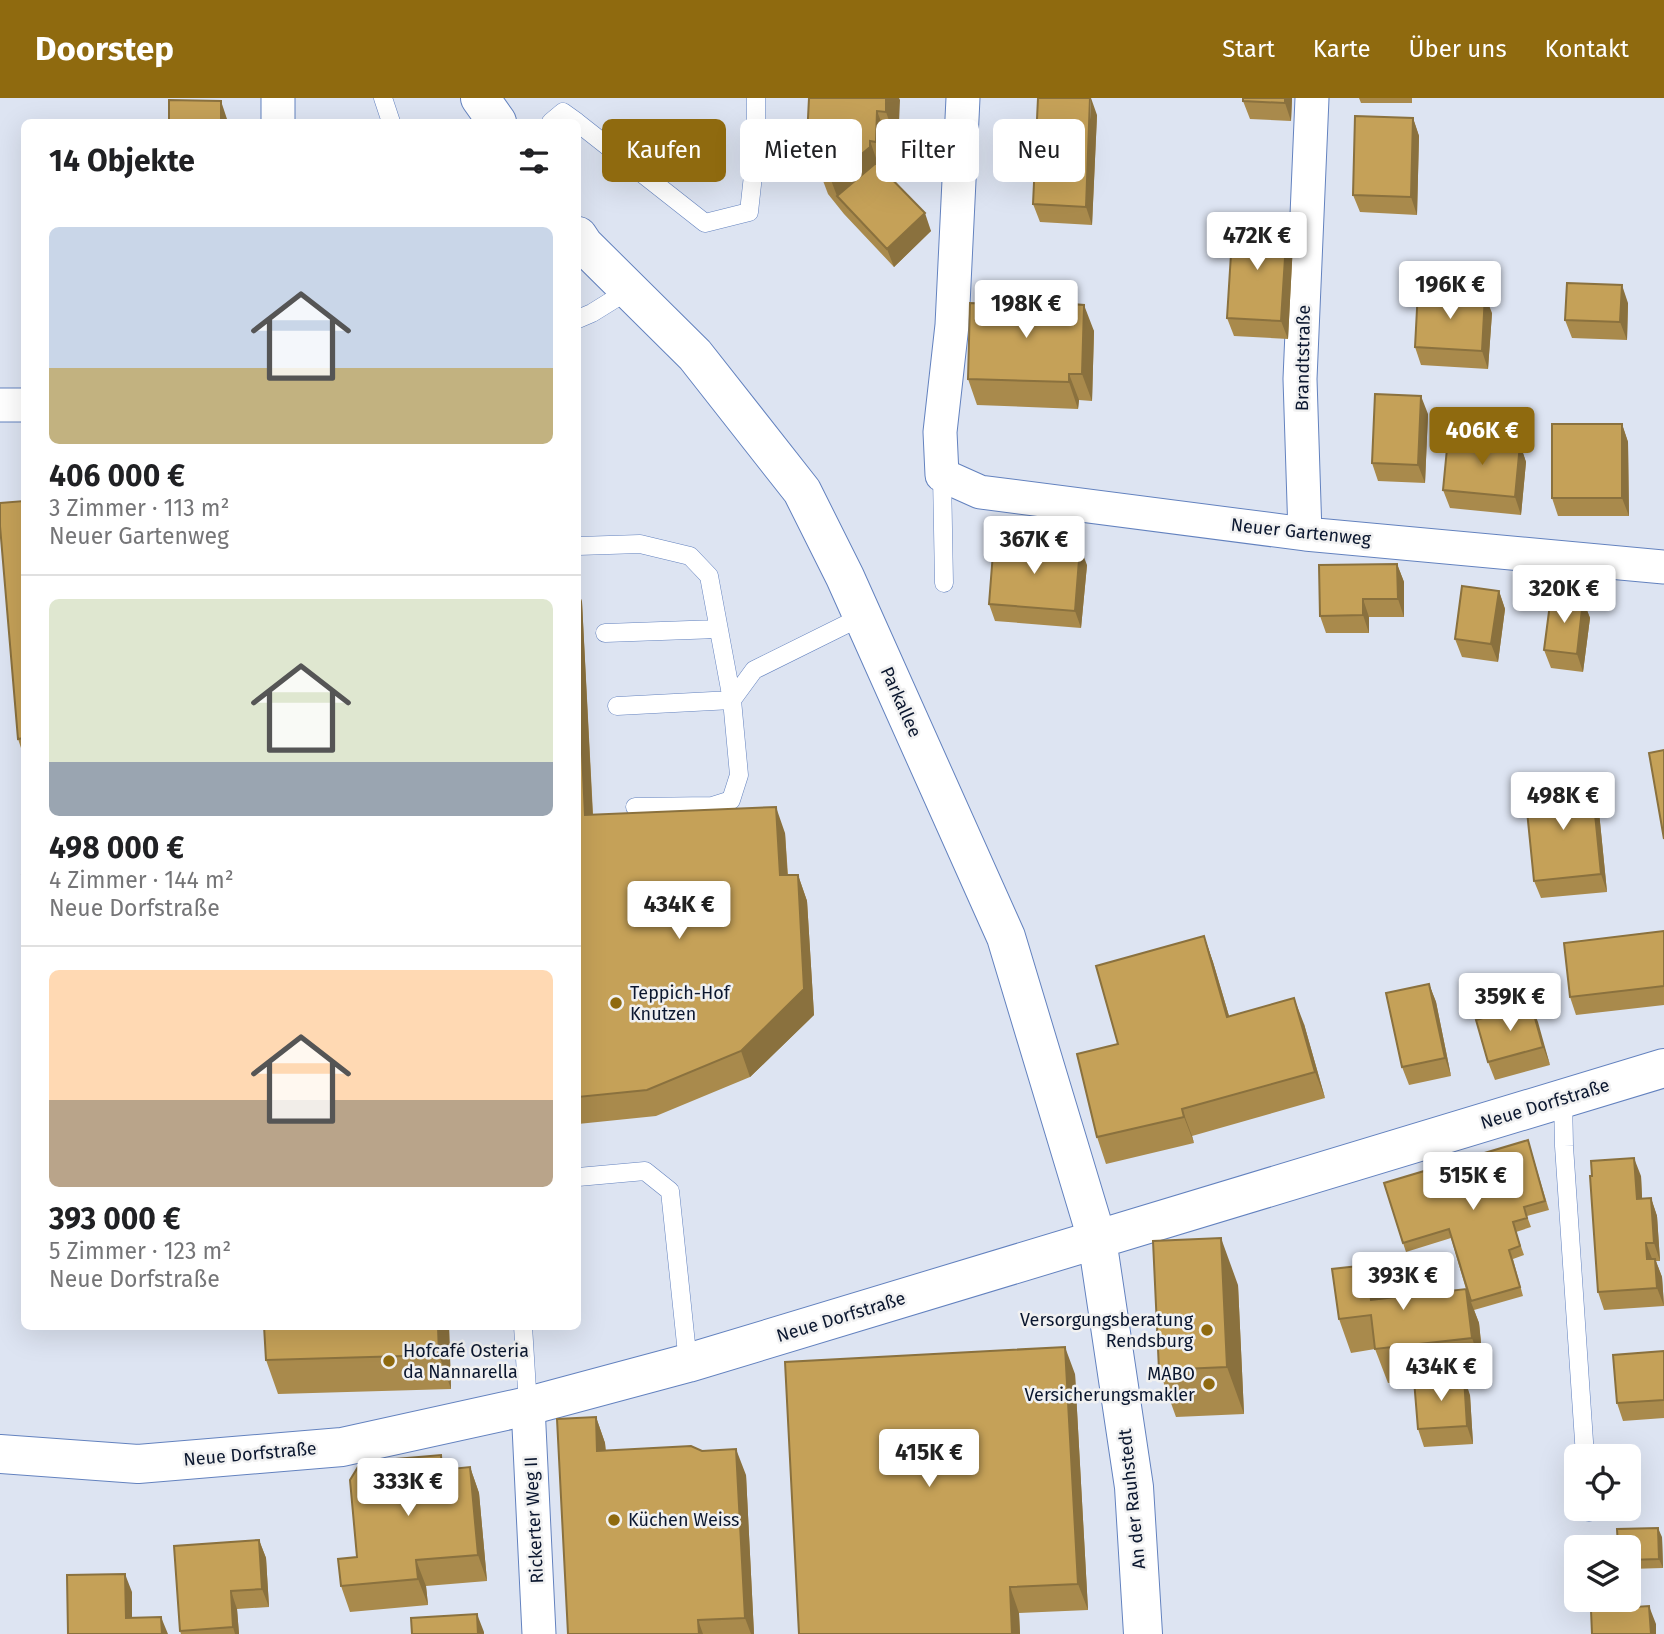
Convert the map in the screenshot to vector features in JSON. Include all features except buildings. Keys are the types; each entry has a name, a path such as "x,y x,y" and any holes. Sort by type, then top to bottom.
{"street":[{"path":"278,98 278,119"},
{"path":"480,98 495,119"},
{"path":"942,475 940,432 953,324 963,98"},
{"name":"Brandtstraße","path":"1305,534 1300,379 1312,98"},
{"name":"Parkallee","path":"581,239 695,355 802,491 863,616 1006,937 1097,1239"},
{"path":"0,405 21,405"},
{"name":"Neuer Gartenweg","path":"942,475 980,492 1305,534 1664,567"},
{"name":"Neue Dorfstraße","path":"0,1454 138,1464 342,1447 528,1406 688,1363 1664,1068"},
{"name":"An der Rauhstedt","path":"1097,1239 1134,1487 1143,1634"},
{"name":"Rickerter Weg II","path":"528,1406 539,1634"}],"lane":[{"path":"383,98 390,119"},
{"path":"581,128 705,223 749,212 756,148 756,98"},
{"path":"581,318 629,290"},
{"path":"942,475 943,583"},
{"path":"581,546 640,544 690,556 709,576 732,700 738,775 732,800 712,806 635,807"},
{"path":"732,700 754,670 863,616"},
{"path":"605,634 718,629"},
{"path":"617,706 732,700"},
{"path":"1563,1098 1585,1444"},
{"path":"581,1177 645,1171 670,1191 688,1363"},
{"path":"523,1330 528,1406"}],"place":[{"name":"Teppich-Hof Knutzen","path":"616,1003"},
{"name":"Versorgungsberatung Rendsburg","path":"1207,1330"},
{"name":"Hofcafé Osteria da Nannarella","path":"389,1361"},
{"name":"MABO Versicherungsmakler","path":"1209,1384"},
{"name":"Küchen Weiss","path":"614,1520"}]}
